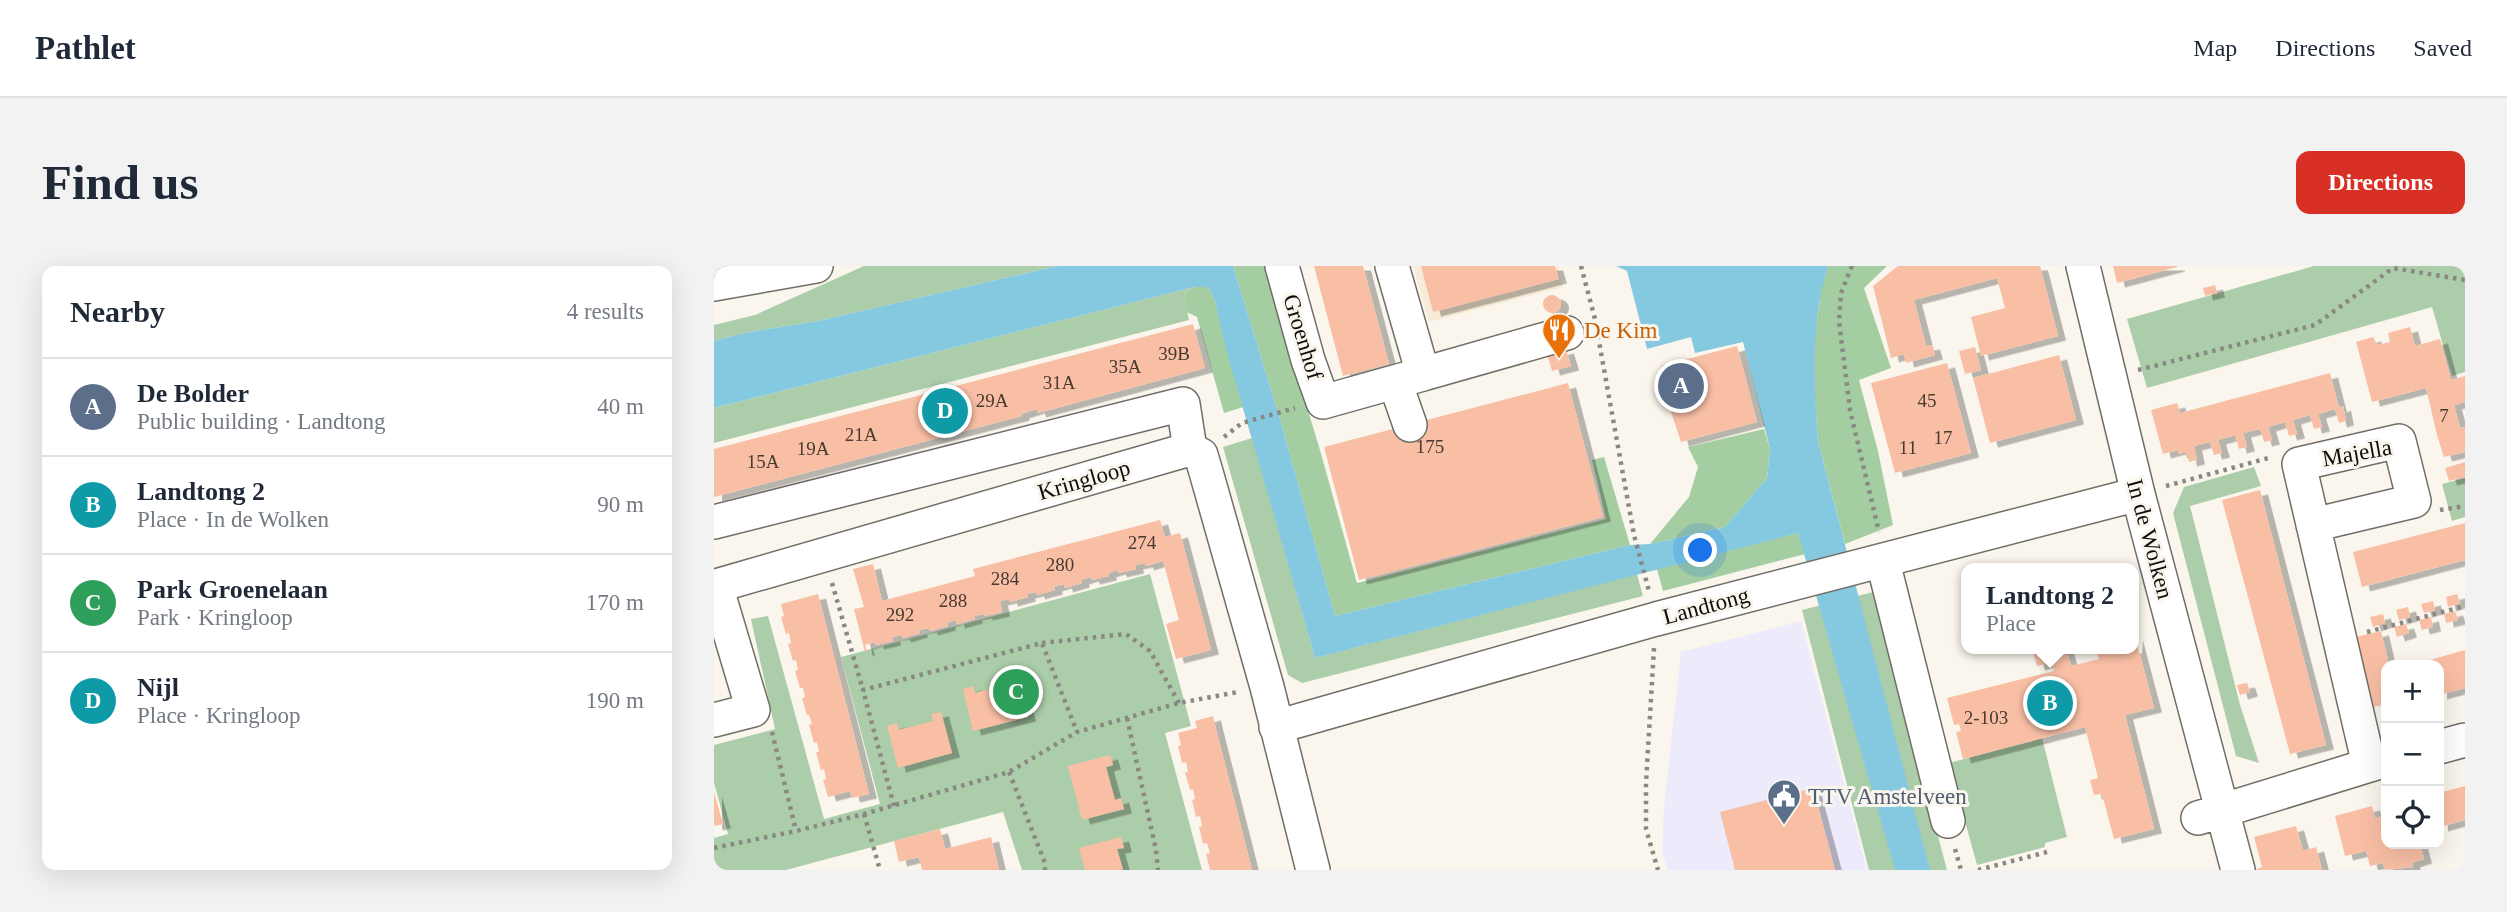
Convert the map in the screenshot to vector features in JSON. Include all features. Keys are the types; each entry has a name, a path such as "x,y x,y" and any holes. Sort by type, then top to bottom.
{"street":[{"path":"714,284 816,266"},
{"name":"Groenhof","path":"1282,266 1308,360 1323,402 1409,378"},
{"path":"1392,266 1409,378 1410,425"},
{"name":"In de Wolken","path":"2083,266 2211,815 2238,870"},
{"path":"1409,378 1582,330"},
{"path":"714,522 1183,404 1190,449 1201,455 1267,687 1313,870"},
{"name":"Majella","path":"2313,525 2414,501 2399,441 2298,464 2340,639 2378,763"},
{"name":"Kringloop","path":"753,710 715,583 824,555 1190,449"},
{"name":"Landtong","path":"1276,727 1656,620 1870,565 2037,511 2138,494"},
{"path":"1870,565 1948,821"},
{"path":"714,720 753,710"},
{"path":"2444,746 2465,740"},
{"path":"2211,815 2378,763"}],"path":[{"path":"1581,266 1582,330 1646,581"},
{"path":"1852,266 1840,293 1839,321 1850,410 1877,515 1870,565"},
{"path":"2109,377 2315,325 2393,267 2465,280"},
{"path":"1242,422 1287,409"},
{"path":"2138,494 2277,455 2298,464"},
{"path":"824,555 894,806"},
{"path":"2340,639 2465,606"},
{"path":"1656,620 1646,783 1646,829 1658,870"},
{"path":"863,690 1042,643 1126,634 1150,651 1179,703"},
{"path":"1042,643 1077,732"},
{"path":"714,848 894,806 1009,772 1077,732 1179,703 1267,687"},
{"path":"753,710 771,729 796,831"},
{"path":"1127,718 1158,870"},
{"path":"1009,772 1045,863 1045,870"},
{"path":"864,814 880,870"},
{"path":"1978,870 2047,852"}],"shaded area":[{"path":"1413,266 1558,266 1563,287 1429,322"},
{"path":"1801,621 1867,870 1668,870 1662,852 1664,808 1681,652"}],"green space":[{"path":"864,266 1057,266 818,321 744,333 714,341 714,325 755,315"},
{"path":"1233,266 1264,266 1357,583 1606,519 1592,460 1604,457 1630,545 1335,616 1280,419"},
{"path":"1828,266 1887,266 1864,288 1891,368 1859,380 1878,451 1893,525 1845,544 1818,441 1813,374 1814,340 1822,285"},
{"path":"2314,266 2465,266 2465,372 2452,376 2432,307 2147,388 2127,319"},
{"path":"1194,287 1184,295 1189,320 714,443 714,408"},
{"path":"1194,287 1208,287 1215,301 1243,407 1224,413 1197,317 1187,312 1184,295"},
{"path":"1764,429 1770,449 1767,478 1725,527 1650,544 1689,497 1698,467 1688,447"},
{"path":"1252,438 1315,658 1637,574 1643,596 1302,683 1288,675 1223,447"},
{"path":"2254,467 2261,486 2190,506 2240,705 2259,763 2236,756 2173,513 2184,487"},
{"path":"2465,478 2465,517 2452,521 2442,484"},
{"path":"1798,533 1805,554 1663,591 1657,569"},
{"path":"1150,574 1191,726 1165,733 1202,870 1022,870 1003,812 786,870 714,870 714,838 728,834 714,783 714,745 775,729 751,619 768,616 824,819 880,804 841,657"},
{"path":"1873,592 1947,870 1869,870 1802,610"},
{"path":"2042,738 2067,837 2045,843 2045,847 1977,865 1949,763"}],"water":[{"path":"1057,266 1233,266 1280,419 1335,616 1630,545 1650,544 1725,527 1767,478 1770,449 1743,342 1695,353 1691,337 1647,349 1627,271 1616,266 1828,266 1816,331 1818,441 1930,870 1895,870 1798,533 1315,658 1229,360 1215,301 1208,287 1194,287 714,408 714,341 744,333 818,321"}],"building":[{"path":"1314,266 1363,266 1389,364 1343,376"},
{"path":"1421,266 1555,266 1559,279 1433,312"},
{"path":"1898,266 2040,266 2058,336 1981,356 1971,317 2005,308 1997,278 1914,300 1926,346 1932,345 1935,355 1906,363 1904,354 1891,358 1873,286"},
{"path":"2113,266 2177,266 2177,267 2117,283"},
{"path":"2215,285 2217,293 2205,296 2203,288"},
{"path":"1552,295 1558,298 1561,304 1558,310 1552,313 1546,310 1543,304 1546,298"},
{"path":"1193,324 1205,368 1038,413 1037,409 1021,414 1022,416 714,497 714,449"},
{"path":"2410,327 2415,346 2440,339 2451,380 2465,376 2465,402 2454,405 2460,428 2465,427 2465,452 2444,457 2426,388 2372,402 2356,342 2373,337 2377,345 2390,342 2388,333"},
{"path":"1737,346 1757,422 1681,442 1670,409 1676,407 1672,392 1676,391 1673,379 1666,381 1661,366"},
{"path":"1975,347 1981,370 1965,374 1959,351"},
{"path":"1566,349 1571,366 1552,371 1547,354"},
{"path":"2059,355 2076,420 1990,443 1973,378"},
{"path":"1947,363 1971,453 1895,473 1871,383"},
{"path":"2330,373 2339,408 2343,406 2346,421 2339,423 2335,409 2318,414 2322,427 2314,429 2310,415 2293,420 2297,434 2289,436 2285,422 2268,427 2272,440 2264,442 2260,429 2243,433 2247,447 2239,449 2235,435 2218,440 2222,453 2214,455 2210,442 2194,446 2197,460 2189,462 2187,452 2179,454 2178,450 2163,454 2151,410 2177,403 2180,413"},
{"path":"1568,383 1603,517 1359,580 1324,447"},
{"path":"2465,462 2465,477 2449,481 2445,468"},
{"path":"2260,490 2326,745 2290,754 2222,500"},
{"path":"1160,520 1165,537 1180,533 1211,650 1176,659 1166,624 1179,620 1163,561 1146,566 1145,563 1135,565 1136,569 1119,573 1118,570 1108,573 1109,576 1092,580 1091,577 1065,588 1064,584 1054,587 1055,590 1037,595 1036,592 1027,594 1028,597 1010,602 1009,599 1000,601 1002,612 974,616 975,619 957,624 956,620 947,623 948,626 930,631 929,628 919,630 920,633 903,638 902,635 892,637 893,641 865,645 865,652 854,609 864,607 853,569 873,564 882,601 975,576 973,569"},
{"path":"2465,523 2465,560 2362,587 2353,552"},
{"path":"818,594 869,794 852,798 850,791 828,797 823,780 826,779 824,769 821,770 816,752 819,752 817,742 814,743 809,725 812,724 802,698 805,697 803,688 800,688 795,671 798,670 796,660 793,661 788,644 791,643 789,633 786,634 781,617 784,616 781,604"},
{"path":"2457,594 2460,603 2448,607 2446,597"},
{"path":"2433,601 2435,610 2424,613 2421,604"},
{"path":"2408,607 2410,617 2399,620 2396,610"},
{"path":"2455,611 2458,620 2446,623 2444,614"},
{"path":"2383,614 2385,623 2373,627 2370,617"},
{"path":"2431,617 2433,627 2422,630 2419,620"},
{"path":"2406,624 2409,633 2397,637 2394,627"},
{"path":"2381,631 2388,660 2381,660 2381,705 2374,707 2356,637"},
{"path":"2465,650 2465,688 2444,694 2444,660 2430,660"},
{"path":"2139,651 2154,708 2125,715 2154,829 2114,839 2102,794 2094,795 2090,780 2098,778 2085,727 1963,759 1956,732 1961,731 1959,724 1954,725 1947,698 2054,671 2052,662 2037,666 2034,654 2067,654 2071,666 2099,659 2098,654 2139,654"},
{"path":"1017,675 1028,717 973,731 963,689 973,686 975,693 1008,684 1006,677"},
{"path":"2247,683 2250,692 2240,695 2237,685"},
{"path":"941,712 952,753 898,768 887,726 897,723 899,730 933,721 931,714"},
{"path":"1213,716 1252,870 1210,870 1206,854 1210,853 1207,843 1203,844 1199,827 1202,826 1200,816 1196,817 1192,800 1195,799 1193,789 1190,790 1185,772 1188,772 1186,762 1182,763 1178,733 1197,728 1195,721"},
{"path":"1110,755 1113,765 1106,767 1115,800 1121,798 1124,809 1082,820 1068,766"},
{"path":"2465,786 2465,820 2444,826 2444,792"},
{"path":"1813,788 1835,870 1735,870 1720,812"},
{"path":"714,792 723,824 715,826 714,823"},
{"path":"2372,806 2375,818 2381,816 2381,849 2421,849 2424,859 2412,863 2413,867 2385,870 2383,863 2370,866 2366,851 2345,856 2335,816"},
{"path":"2296,826 2303,851 2316,847 2322,870 2254,870 2262,867 2254,837"},
{"path":"940,829 945,849 991,837 999,870 922,870 919,857 899,862 894,841"},
{"path":"1121,837 1124,848 1117,849 1123,870 1085,870 1079,848"}],"place":[{"name":"De Kim","path":"1559,360"},
{"name":"De Bolder","path":"1681,386"},
{"name":"Nijl","path":"945,411"},
{"name":"Park Groenelaan","path":"1016,692"},
{"name":"Landtong 2","path":"2050,703"},
{"name":"TTV Amstelveen","path":"1784,826"}]}
